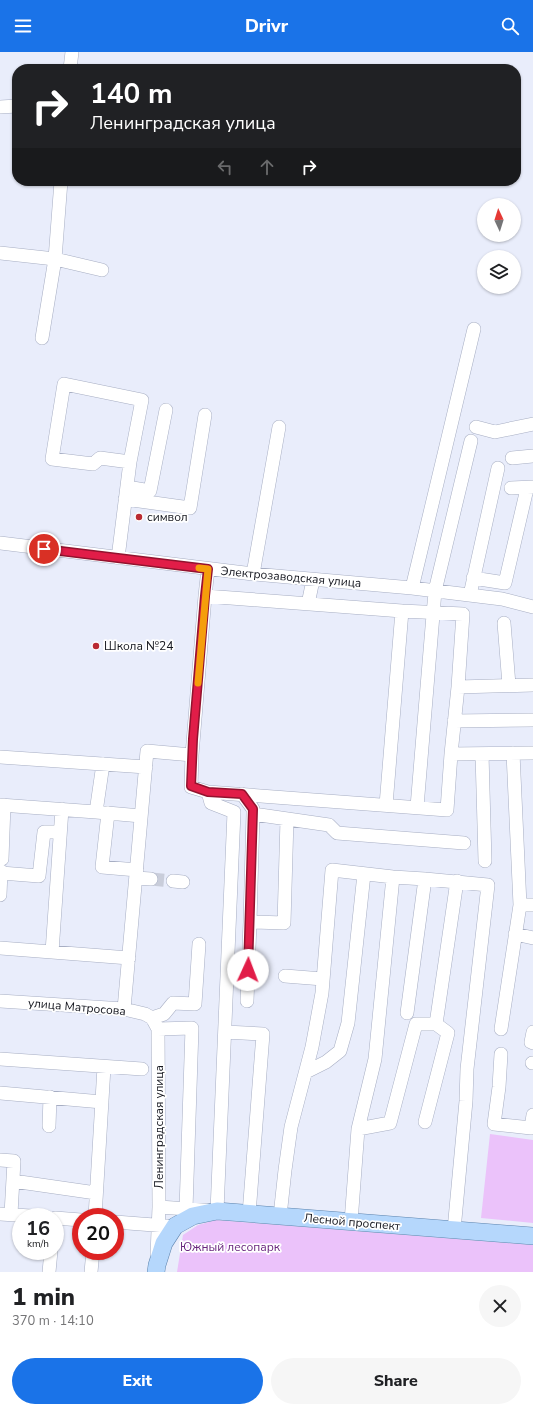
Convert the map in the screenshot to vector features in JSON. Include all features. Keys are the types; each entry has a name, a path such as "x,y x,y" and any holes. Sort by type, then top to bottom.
{"main road":[{"name":"Лесной проспект","path":"166,1226 193,1216 217,1211 533,1236"},
{"name":"Ленинградская улица","path":"157,1268 164,1243 166,1226"}],"street":[{"path":"71,64 72,52"},
{"path":"0,106 12,106"},
{"path":"42,338 55,259 61,186"},
{"path":"0,253 55,259 102,270"},
{"path":"412,588 474,329"},
{"path":"118,558 130,462 142,400 64,384 52,459 92,464 100,458 130,462"},
{"path":"126,493 150,491 166,410"},
{"path":"126,493 190,508 205,415"},
{"path":"476,427 495,432 533,424"},
{"path":"253,574 279,427"},
{"path":"417,808 435,591 471,441"},
{"path":"512,458 533,456"},
{"path":"470,595 498,468"},
{"path":"473,578 505,583 529,490 511,488"},
{"name":"Электрозаводская улица","path":"0,544 253,574 412,588 502,598 532,606"},
{"path":"205,596 402,611 463,614 458,687 450,754 447,810 208,792 191,786 192,755 205,596 208,569"},
{"path":"308,604 313,580"},
{"path":"386,805 402,611"},
{"path":"504,623 509,685"},
{"path":"458,687 533,685"},
{"path":"454,721 533,720"},
{"path":"124,1009 147,750 192,755"},
{"path":"501,1029 516,934 527,905 513,753"},
{"path":"450,754 533,753"},
{"path":"482,754 485,861"},
{"path":"0,757 146,767"},
{"path":"103,764 102,867 136,874 151,879"},
{"path":"159,1207 217,1211 234,812 211,803 208,792"},
{"path":"242,794 253,809 247,1001"},
{"path":"0,895 2,805 142,816"},
{"path":"52,952 62,809"},
{"path":"253,814 329,825 337,833 464,843"},
{"path":"250,922 284,923 287,819"},
{"path":"1,868 39,876 44,832 60,832"},
{"path":"280,1216 291,1127 312,1047 323,979 332,870 488,885 468,1069 454,1230"},
{"path":"306,1072 326,1062 340,1051 348,1023 364,874"},
{"path":"351,1222 358,1129 375,1059 393,877"},
{"path":"407,1012 425,879"},
{"path":"436,1024 457,882"},
{"path":"516,934 533,938"},
{"path":"155,1023 173,1003 195,1004 199,944"},
{"path":"0,948 129,958"},
{"path":"285,976 323,979"},
{"name":"улица Матросова","path":"0,1000 124,1009 145,1014 155,1023"},
{"path":"155,1023 192,1028 186,1209"},
{"name":"Ленинградская улица","path":"155,1023 159,1207 166,1226"},
{"path":"358,1129 390,1123 416,1024 436,1024 448,1033 425,1122"},
{"path":"224,1032 263,1034 250,1214"},
{"path":"533,1032 531,1042 533,1043"},
{"path":"500,1054 499,1087 494,1124 531,1128 533,1115"},
{"path":"0,1059 142,1069"},
{"path":"95,1208 104,1067"},
{"path":"0,1093 102,1102"},
{"path":"49,1126 50,1097"},
{"path":"0,1160 14,1161 13,1181 5,1210"},
{"path":"13,1181 96,1193"},
{"path":"124,1223 166,1226"},
{"path":"49,1272 50,1260"},
{"path":"92,1272 93,1260"}],"green space":[{"path":"490,1134 533,1140 533,1223 481,1218"},
{"name":"Южный лесопарк","path":"216,1220 533,1245 533,1272 177,1272 183,1235 198,1225"}],"tunnel":[{"path":"151,879 173,881"}],"slow traffic":[{"path":"198,683 206,578 208,569 199,568"}],"place":[{"name":"символ","path":"139,517"},
{"name":"Школа №24","path":"96,646"}],"route":[{"path":"44,549 208,569 206,578 193,739 191,786 208,792 242,794 253,809 248,970"}]}
